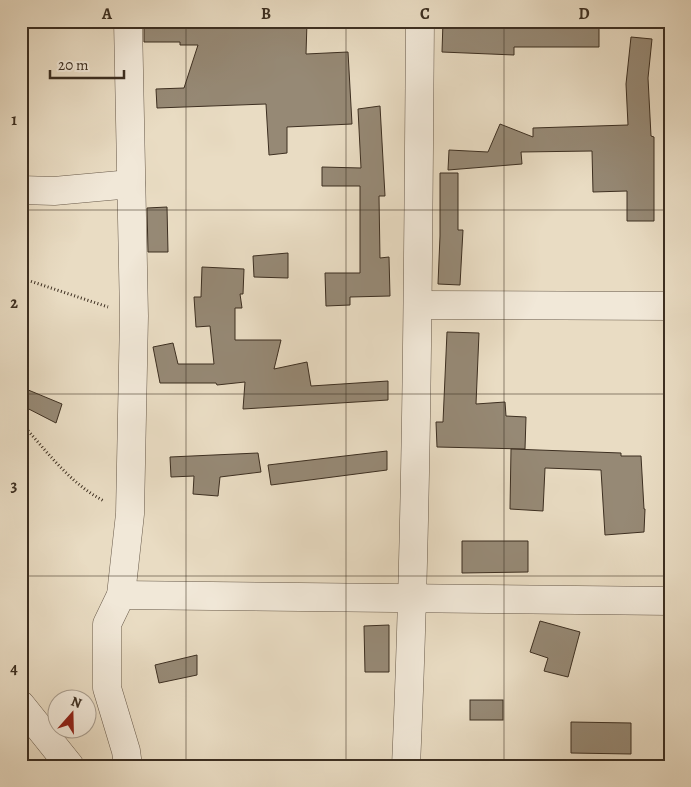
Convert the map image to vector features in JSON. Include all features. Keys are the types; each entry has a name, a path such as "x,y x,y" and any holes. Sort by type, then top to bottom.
{"street":[{"path":"128,21 134,316 130,514 121,595 107,624 107,688 126,751 128,766"},
{"path":"406,766 413,599 420,21"},
{"path":"21,190 54,191 132,184"},
{"path":"418,305 670,306"},
{"path":"121,595 670,601"},
{"path":"21,705 70,766"}],"path":[{"path":"21,278 134,316"},
{"path":"21,423 53,461 88,493 130,514"}],"building":[{"path":"144,21 164,21 164,23 307,22 306,54 348,52 352,124 287,127 287,153 269,155 266,104 157,108 156,89 184,88 198,45 180,45 180,42 144,42"},
{"path":"443,21 599,21 599,47 514,47 514,55 442,52"},
{"path":"631,37 652,39 648,78 651,136 654,137 654,221 627,221 627,191 593,192 592,151 521,152 522,164 448,170 449,150 488,152 500,124 533,137 533,128 628,125 626,84"},
{"path":"380,106 385,196 379,196 380,258 389,257 390,296 350,297 350,305 326,306 325,273 360,273 360,186 322,186 322,167 361,168 358,109"},
{"path":"440,173 458,173 458,230 463,230 460,285 438,284"},
{"path":"167,207 168,252 148,252 147,208"},
{"path":"288,253 288,278 254,277 253,256"},
{"path":"202,267 244,269 243,294 240,294 242,308 235,308 235,340 281,340 274,369 307,362 311,386 388,381 388,400 243,409 245,382 217,385 216,383 160,383 153,347 173,343 178,364 214,364 210,326 196,327 194,297 201,297"},
{"path":"447,332 479,333 476,404 505,402 506,416 526,417 525,449 437,447 436,422 443,422"},
{"path":"21,387 62,404 56,423 21,405"},
{"path":"511,449 621,453 621,456 641,456 645,509 644,532 605,535 601,470 545,468 543,511 510,509"},
{"path":"387,451 387,470 271,485 268,465"},
{"path":"258,453 261,472 220,477 218,496 193,494 194,476 171,477 170,457"},
{"path":"462,541 528,541 528,572 462,573"},
{"path":"540,621 580,632 568,677 544,671 548,658 530,652"},
{"path":"389,625 389,672 365,672 364,626"},
{"path":"197,655 197,675 159,683 155,665"},
{"path":"470,700 503,700 503,720 470,720"},
{"path":"571,722 631,723 631,754 571,753"}]}
